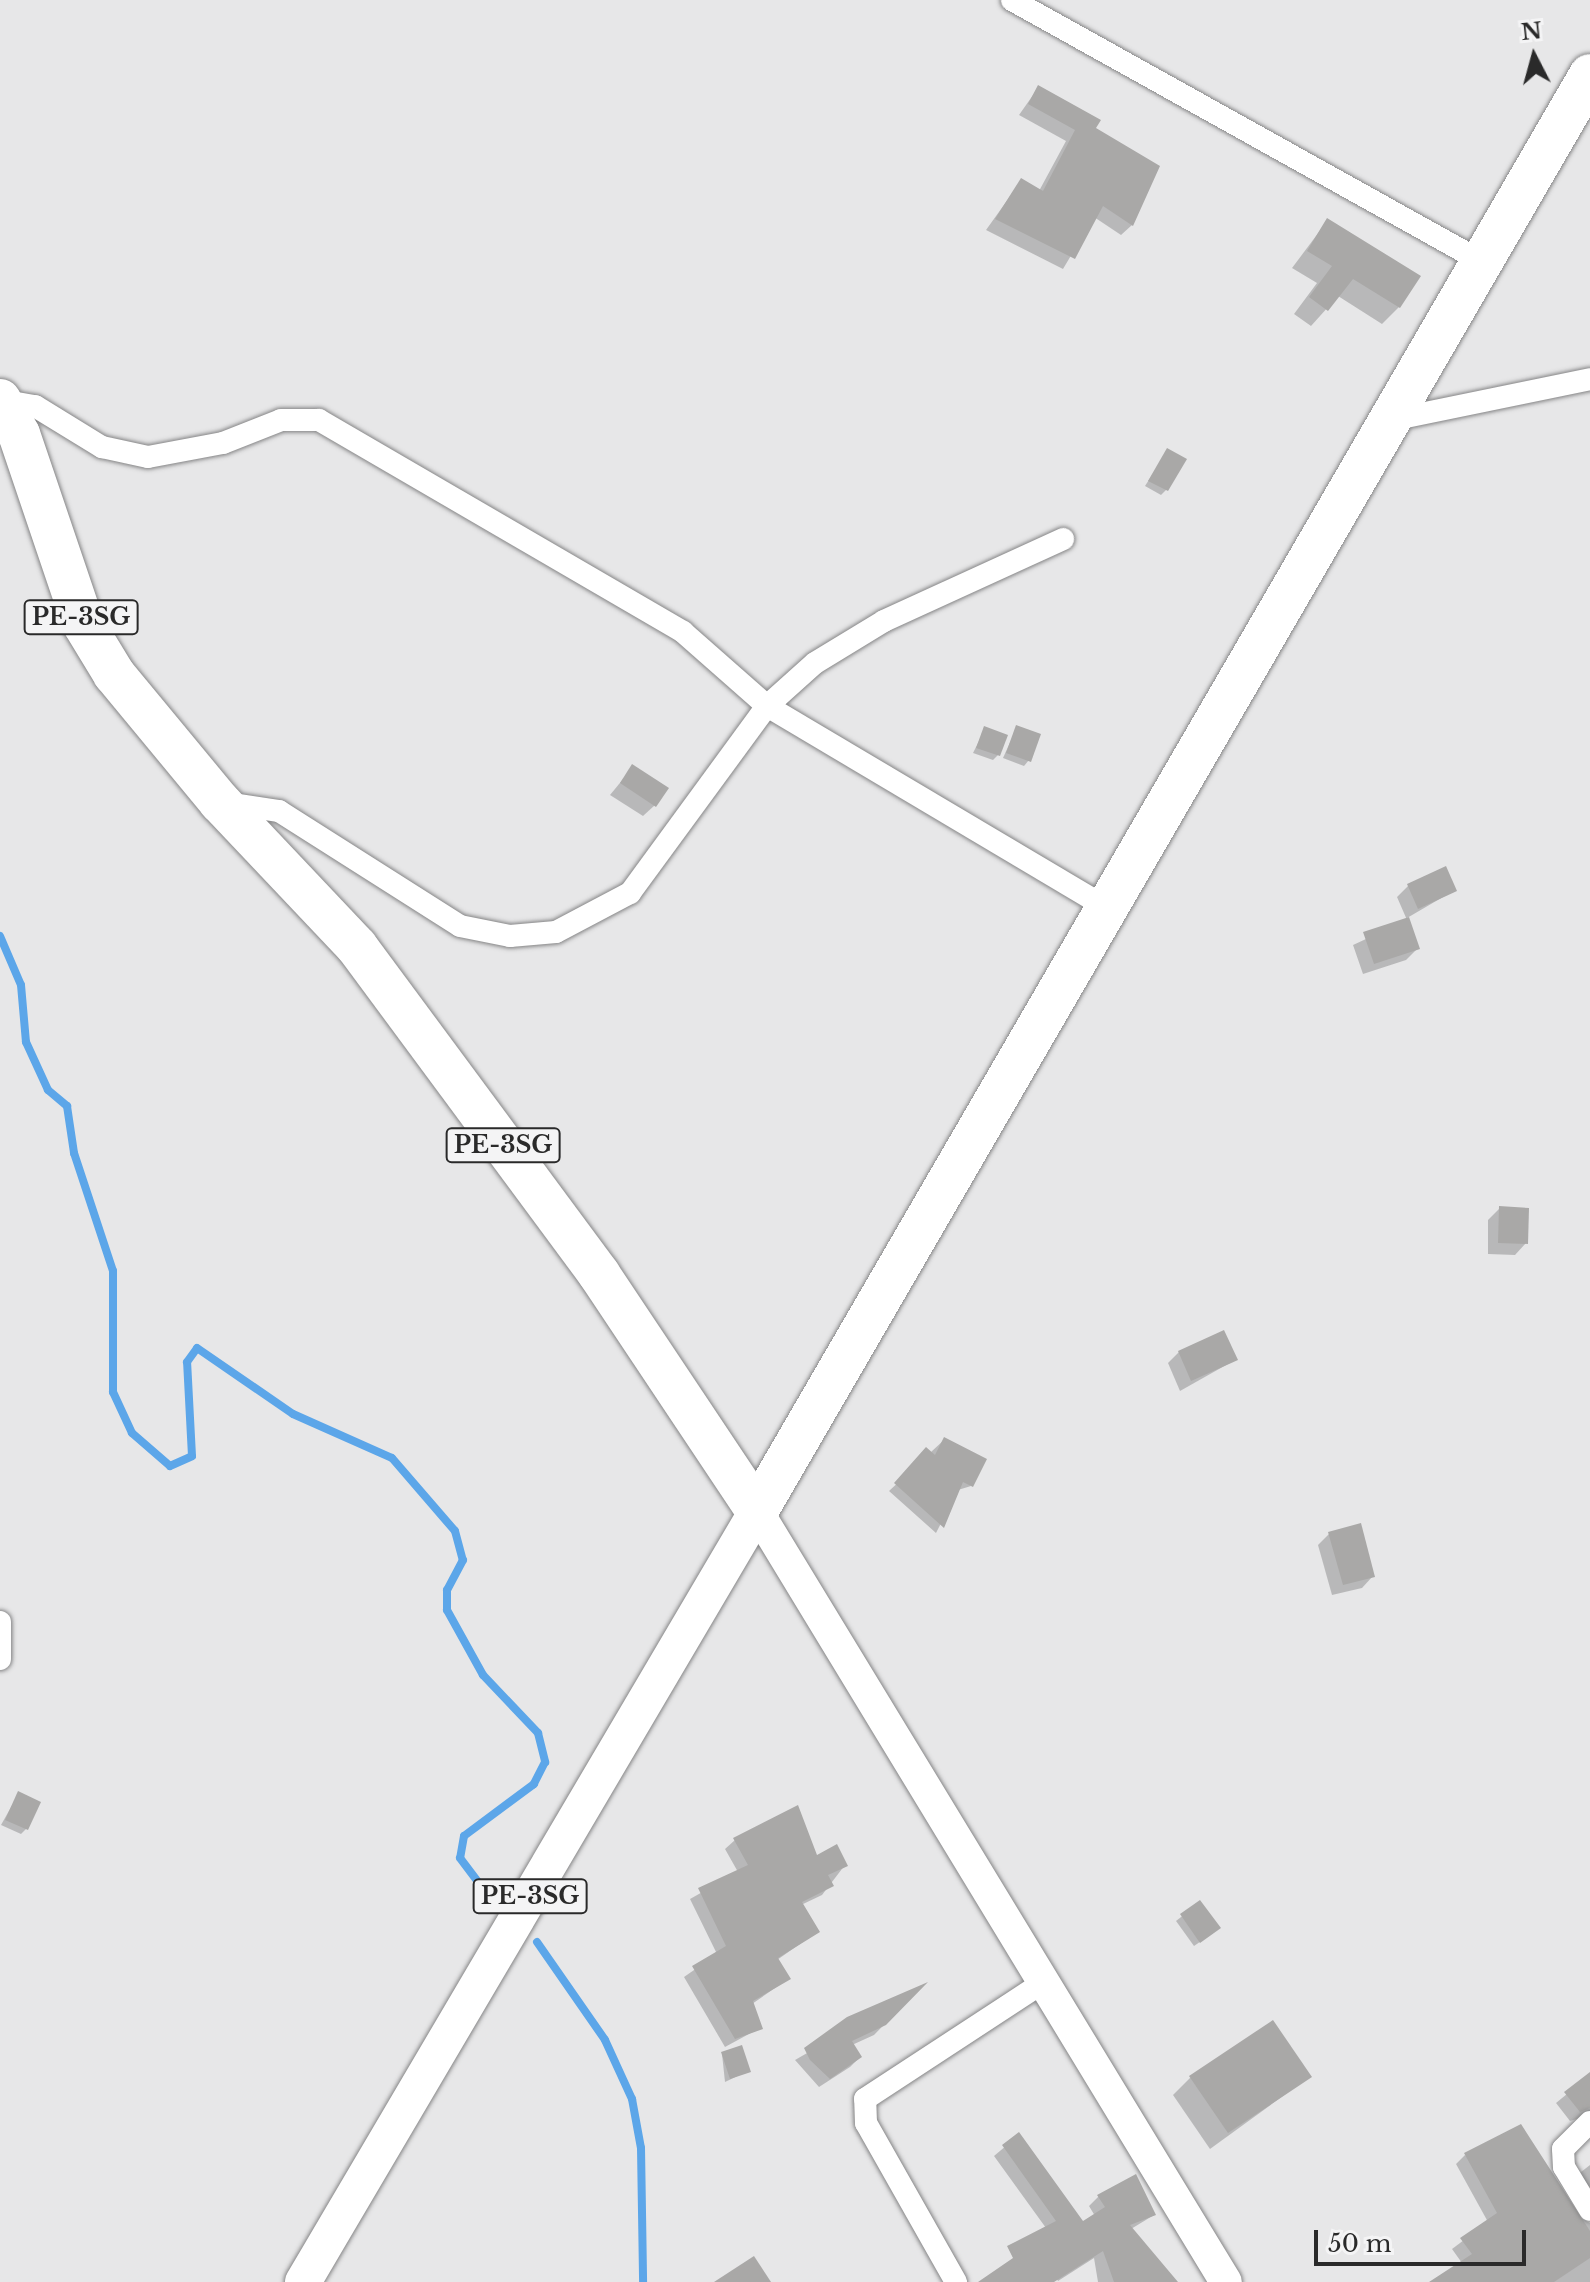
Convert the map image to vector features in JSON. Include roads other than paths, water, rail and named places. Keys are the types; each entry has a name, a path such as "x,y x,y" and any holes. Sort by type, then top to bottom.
{"highway":[{"path":"757,1511 1382,422 1590,75"},
{"name":"PE-3SG","path":"0,400 19,434 83,623 144,714 220,802 357,947 599,1274 757,1511"}],"main road":[{"path":"757,1511 1226,2282"},
{"name":"PE-3SG","path":"303,2282 757,1511"}],"street":[{"path":"1012,0 1479,260"},
{"path":"1382,422 1590,379"},
{"path":"0,400 35,406 102,447 148,457 223,443 281,420 319,420 683,632 767,706 1104,906"},
{"path":"220,802 279,811 460,926 510,936 556,932 630,893 767,706 815,663 884,621 1063,539"},
{"path":"0,1622 0,1659"},
{"path":"956,2282 866,2123 865,2099 1044,1982"},
{"path":"1590,2122 1563,2149 1564,2167 1590,2210"}],"waterway":[{"path":"0,936 21,985 26,1042 48,1090 67,1106 74,1153 113,1271 113,1392 132,1433 170,1466 192,1456 187,1362 197,1348 293,1414 392,1458 455,1531 463,1560 447,1590 447,1610 483,1675 538,1733 545,1762 534,1784 464,1836 460,1858 479,1883"},
{"path":"537,1942 605,2040 632,2099 641,2148 643,2282"}]}
